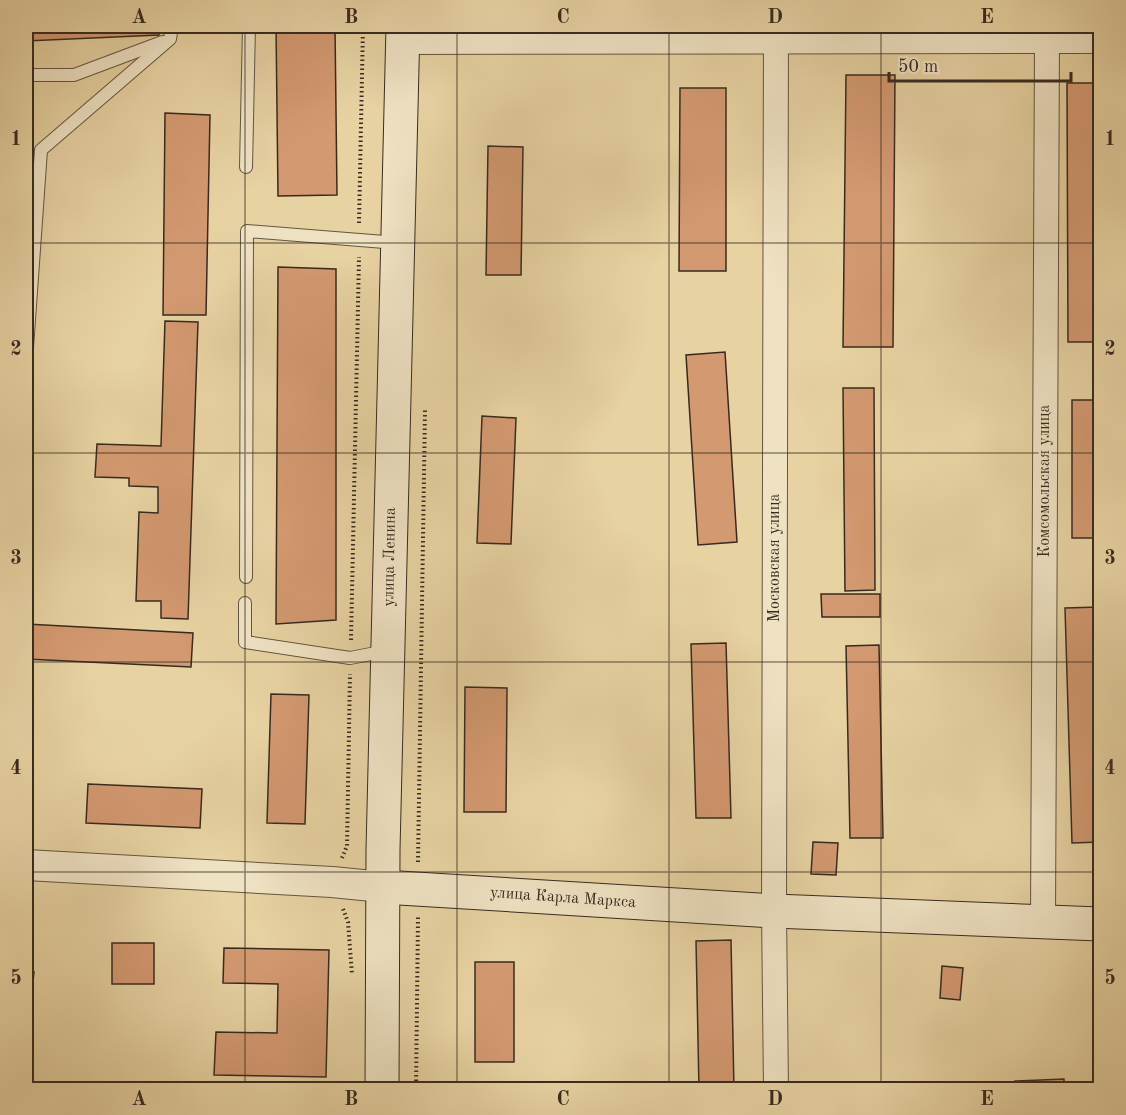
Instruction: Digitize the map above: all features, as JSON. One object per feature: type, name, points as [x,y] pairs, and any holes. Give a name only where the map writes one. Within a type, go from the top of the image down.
[{"type":"main road","name":"улица Ленина","points":[[382,1089],[387,651],[403,34]]},
{"type":"main road","name":"улица Карла Маркса","points":[[383,887],[774,911],[1101,924]]},
{"type":"street","points":[[403,34],[776,33],[1101,41]]},
{"type":"street","name":"Московская улица","points":[[776,33],[774,911],[776,1089]]},
{"type":"street","name":"Комсомольская улица","points":[[1043,921],[1047,41]]},
{"type":"street","name":"улица Карла Маркса","points":[[26,865],[332,882],[383,887]]},
{"type":"lane","points":[[26,362],[40,150],[170,39],[172,26]]},
{"type":"lane","points":[[246,167],[249,26]]},
{"type":"lane","points":[[26,75],[74,75],[170,39]]},
{"type":"lane","points":[[246,577],[247,231],[398,243]]},
{"type":"lane","points":[[245,603],[245,642],[350,658],[387,651]]},
{"type":"path","points":[[352,978],[348,922],[332,882],[347,846],[363,26]]},
{"type":"path","points":[[416,1089],[425,401]]},
{"type":"building","points":[[26,26],[159,26],[159,35],[26,41]]},
{"type":"building","points":[[276,26],[335,26],[337,195],[278,196]]},
{"type":"building","points":[[846,75],[895,75],[893,347],[843,347]]},
{"type":"building","points":[[1067,83],[1100,83],[1100,342],[1068,342]]},
{"type":"building","points":[[680,88],[726,88],[726,271],[679,271]]},
{"type":"building","points":[[165,113],[210,115],[206,315],[163,315]]},
{"type":"building","points":[[488,146],[523,147],[521,275],[486,275]]},
{"type":"building","points":[[278,267],[336,269],[336,620],[276,624]]},
{"type":"building","points":[[165,321],[198,322],[188,619],[161,618],[161,601],[136,601],[139,512],[158,513],[158,487],[129,486],[129,478],[95,477],[97,444],[161,446]]},
{"type":"building","points":[[725,352],[737,542],[698,545],[686,355]]},
{"type":"building","points":[[843,388],[874,388],[875,590],[845,591]]},
{"type":"building","points":[[1072,400],[1100,400],[1100,538],[1072,538]]},
{"type":"building","points":[[482,416],[516,418],[511,544],[477,543]]},
{"type":"building","points":[[821,594],[880,594],[880,617],[822,617]]},
{"type":"building","points":[[1100,607],[1100,842],[1072,843],[1065,608]]},
{"type":"building","points":[[26,624],[193,633],[191,667],[26,659]]},
{"type":"building","points":[[726,643],[731,818],[696,818],[691,644]]},
{"type":"building","points":[[879,645],[883,838],[850,838],[846,646]]},
{"type":"building","points":[[465,687],[507,688],[506,812],[464,812]]},
{"type":"building","points":[[271,694],[309,695],[305,824],[267,823]]},
{"type":"building","points":[[88,784],[202,789],[200,828],[86,823]]},
{"type":"building","points":[[813,842],[838,843],[836,875],[811,874]]},
{"type":"building","points":[[731,940],[734,1090],[699,1090],[696,941]]},
{"type":"building","points":[[112,943],[154,943],[154,984],[112,984]]},
{"type":"building","points":[[224,948],[329,950],[326,1077],[214,1075],[216,1032],[277,1033],[278,984],[223,983]]},
{"type":"building","points":[[475,962],[514,962],[514,1062],[475,1062]]},
{"type":"building","points":[[942,966],[963,968],[960,1000],[940,998]]},
{"type":"building","points":[[26,971],[34,972],[30,1010],[26,1009]]},
{"type":"building","points":[[1064,1079],[1064,1090],[1016,1090],[1015,1081]]}]
